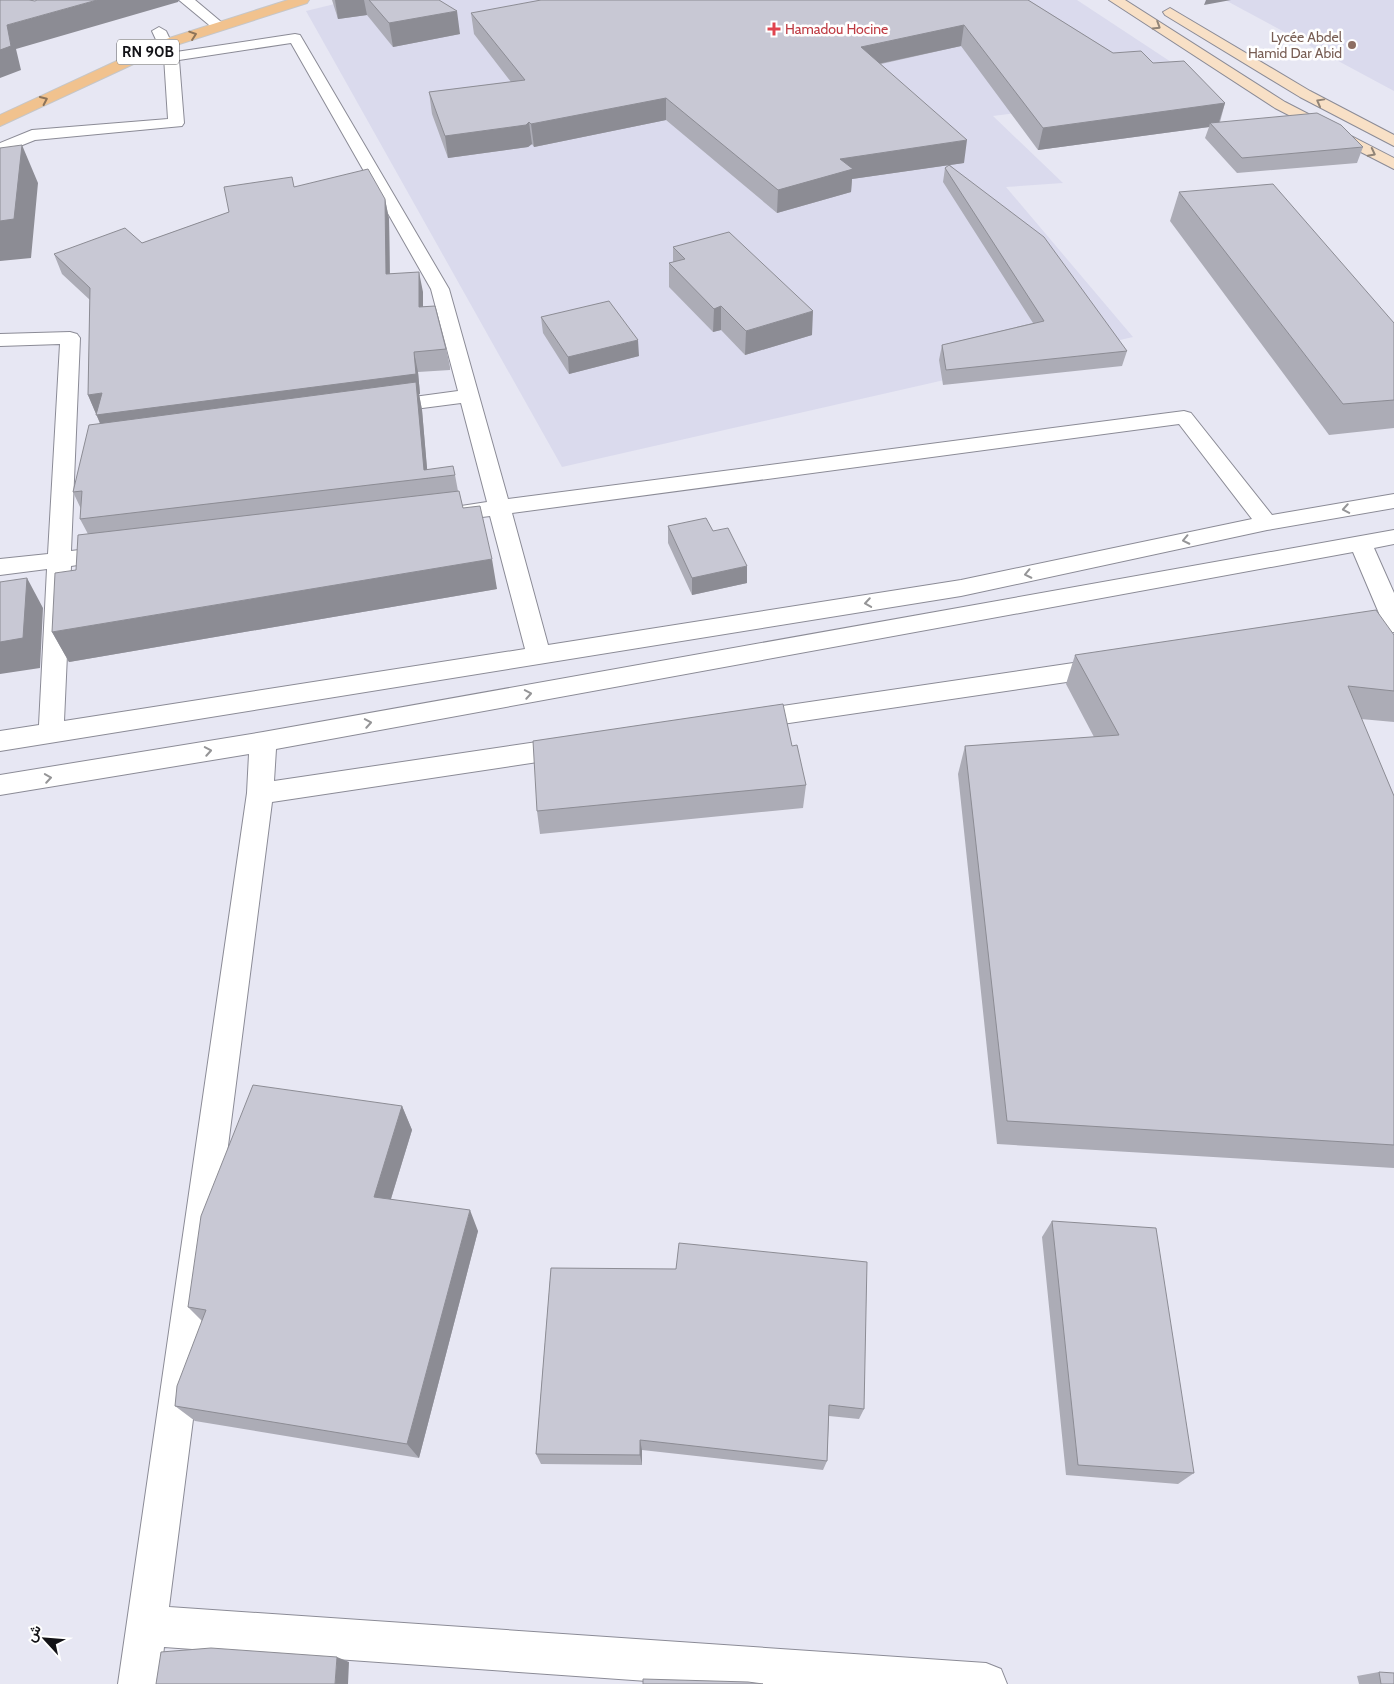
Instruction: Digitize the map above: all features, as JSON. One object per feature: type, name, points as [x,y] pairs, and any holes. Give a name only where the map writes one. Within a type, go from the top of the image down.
[{"type":"main road","name":"RN 90B","points":[[160,42],[182,23],[261,0]]},
{"type":"main road","name":"RN 90B","points":[[0,121],[160,42],[302,0]]},
{"type":"main road","points":[[1116,0],[1280,105],[1394,164]]},
{"type":"main road","points":[[1158,5],[1305,94],[1394,141]]},
{"type":"street","points":[[186,0],[218,26]]},
{"type":"street","points":[[0,149],[32,135],[176,123],[160,42],[295,38],[440,288],[539,655]]},
{"type":"street","points":[[0,340],[70,338],[74,447],[59,560],[51,733]]},
{"type":"street","points":[[360,410],[469,396]]},
{"type":"street","points":[[421,518],[1184,417],[1266,523]]},
{"type":"street","points":[[0,741],[961,588],[1266,523],[1394,501]]},
{"type":"street","points":[[0,785],[263,742],[1394,537]]},
{"type":"street","points":[[1325,635],[1394,623],[1361,544]]},
{"type":"street","points":[[0,567],[137,551]]},
{"type":"street","points":[[724,724],[1138,662]]},
{"type":"street","points":[[139,1684],[260,793],[263,742]]},
{"type":"street","points":[[260,793],[595,743]]},
{"type":"street","points":[[147,1626],[986,1684]]},
{"type":"shaded area","points":[[351,0],[1077,0],[1209,87],[993,116],[1063,183],[1006,187],[1133,337],[562,467],[306,11]]},
{"type":"shaded area","name":"Lycée Abdel Hamid Dar Abid","points":[[1225,0],[1394,0],[1394,91]]},
{"type":"building","points":[[0,0],[97,0],[7,25],[11,46],[0,50]]},
{"type":"building","points":[[369,0],[439,0],[457,11],[389,23]]},
{"type":"building","points":[[541,0],[1028,0],[1113,53],[1141,51],[1153,63],[1184,61],[1225,103],[1043,128],[964,25],[861,47],[967,140],[840,159],[853,169],[778,190],[666,98],[531,124],[529,122],[526,125],[445,136],[429,92],[525,80],[471,13]]},
{"type":"building","points":[[1317,113],[1341,125],[1363,147],[1242,158],[1210,123]]},
{"type":"building","points":[[22,145],[14,219],[0,221],[0,148]]},
{"type":"building","points":[[949,165],[1044,237],[1127,351],[946,370],[942,345],[1044,321],[945,168]]},
{"type":"building","points":[[368,169],[385,199],[386,274],[419,272],[419,307],[435,306],[446,349],[414,352],[416,374],[96,415],[102,393],[88,395],[90,288],[54,254],[125,228],[142,243],[229,212],[224,187],[292,177],[294,187]]},
{"type":"building","points":[[1273,184],[1394,323],[1394,400],[1343,404],[1179,192]]},
{"type":"building","points":[[729,232],[813,311],[746,331],[721,306],[714,309],[669,263],[685,259],[673,247]]},
{"type":"building","points":[[609,301],[638,340],[568,357],[541,317]]},
{"type":"building","points":[[416,382],[424,470],[453,466],[455,475],[80,519],[82,491],[73,492],[89,425]]},
{"type":"building","points":[[459,491],[463,508],[480,506],[492,559],[52,632],[55,573],[76,570],[78,535]]},
{"type":"building","points":[[706,518],[713,531],[728,528],[747,566],[692,578],[668,526]]},
{"type":"building","points":[[27,578],[23,638],[0,642],[0,582]]},
{"type":"building","points":[[1376,610],[1394,635],[1394,691],[1348,686],[1394,796],[1394,1145],[1007,1121],[965,746],[1119,735],[1075,655]]},
{"type":"building","points":[[783,704],[792,746],[797,745],[806,785],[537,811],[533,741]]},
{"type":"building","points":[[253,1085],[402,1106],[374,1197],[470,1210],[407,1444],[175,1406],[177,1386],[206,1310],[188,1307],[201,1216]]},
{"type":"building","points":[[1052,1221],[1156,1228],[1194,1473],[1078,1465]]},
{"type":"building","points":[[679,1243],[867,1262],[864,1409],[829,1405],[827,1461],[640,1440],[640,1455],[536,1454],[551,1268],[676,1269]]},
{"type":"building","points":[[211,1648],[337,1657],[335,1684],[156,1684],[161,1652]]},
{"type":"building","points":[[1379,1672],[1394,1673],[1394,1684],[1381,1684]]},
{"type":"building","points":[[643,1679],[748,1682],[763,1684],[643,1684]]},
{"type":"place","name":"Hamadou Hocine","points":[[774,29]]},
{"type":"place","name":"Lycée Abdel Hamid Dar Abid","points":[[1352,45]]}]
